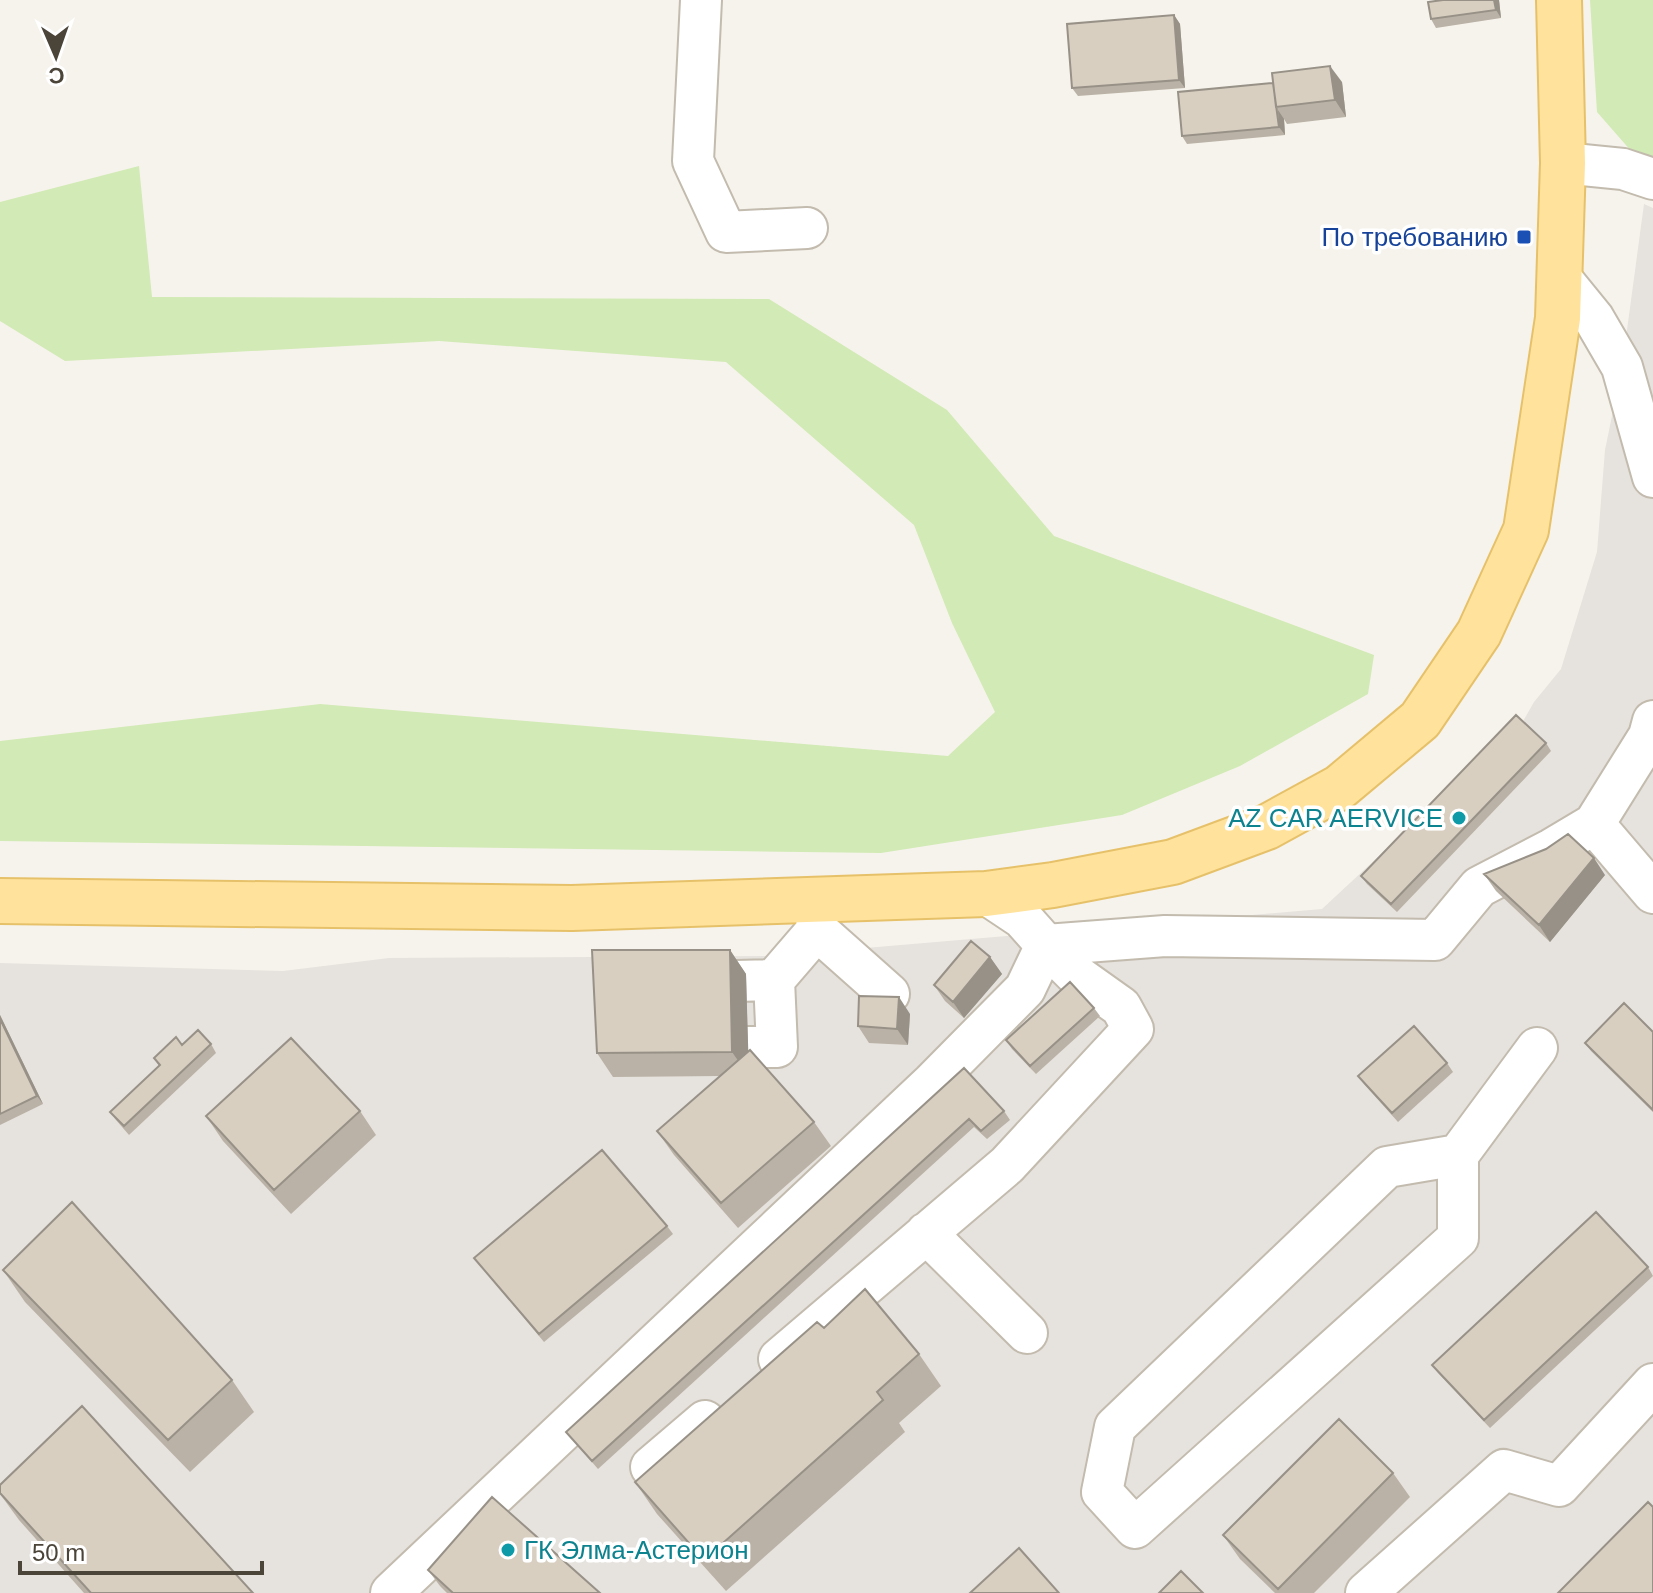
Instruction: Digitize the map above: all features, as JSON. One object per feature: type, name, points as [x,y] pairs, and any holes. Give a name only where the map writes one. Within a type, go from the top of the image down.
[{"type":"main road","points":[[0,901],[572,908],[816,915],[1053,885],[1173,862],[1267,827],[1340,787],[1420,720],[1479,633],[1526,530],[1558,318],[1563,163],[1559,0]]},
{"type":"street","points":[[701,0],[693,161],[726,232],[807,228]]},
{"type":"street","points":[[1563,163],[1623,169],[1653,179]]},
{"type":"street","points":[[1559,276],[1594,319],[1622,367],[1653,477]]},
{"type":"street","points":[[1046,945],[1165,936],[1435,940],[1479,887],[1594,824],[1649,736],[1653,721]]},
{"type":"street","points":[[1594,824],[1653,893]]},
{"type":"street","points":[[651,1467],[1007,1165],[1133,1029],[1121,1007],[1076,975],[1022,918],[986,894]]},
{"type":"street","points":[[774,980],[683,982],[686,1048],[777,1047],[774,980],[816,915],[889,994]]},
{"type":"street","points":[[391,1593],[932,1083],[1025,989],[1046,945]]},
{"type":"street","points":[[1458,1155],[1387,1167],[1115,1427],[1102,1492],[1135,1528],[1458,1238],[1458,1155],[1537,1048]]},
{"type":"street","points":[[926,1233],[1027,1333]]},
{"type":"street","points":[[1366,1593],[1504,1470],[1559,1486],[1653,1384]]},
{"type":"shaded area","points":[[1644,204],[1653,208],[1653,1593],[0,1593],[0,963],[283,971],[389,958],[772,956],[1322,909],[1522,723],[1534,702],[1561,669],[1597,552],[1605,450],[1622,367]]},
{"type":"green space","points":[[1590,0],[1653,0],[1653,162],[1632,152],[1597,112]]},
{"type":"green space","points":[[139,166],[152,297],[769,299],[947,410],[1054,536],[1374,655],[1368,694],[1240,766],[1122,815],[881,853],[0,841],[0,741],[320,704],[948,756],[995,712],[952,623],[914,525],[726,362],[439,341],[65,361],[0,321],[0,202]]},
{"type":"building","points":[[1494,0],[1496,10],[1431,19],[1428,2]]},
{"type":"building","points":[[1174,15],[1179,80],[1072,88],[1067,24]]},
{"type":"building","points":[[1330,66],[1335,100],[1276,107],[1272,73]]},
{"type":"building","points":[[1273,83],[1279,127],[1182,136],[1178,92]]},
{"type":"building","name":"AZ CAR AERVICE","points":[[1516,715],[1546,743],[1391,904],[1361,876]]},
{"type":"building","points":[[1568,834],[1594,858],[1539,925],[1484,874],[1546,849]]},
{"type":"building","points":[[971,941],[990,957],[953,1002],[934,985]]},
{"type":"building","points":[[592,950],[730,950],[732,1052],[597,1053]]},
{"type":"building","points":[[1070,982],[1094,1008],[1030,1066],[1006,1040]]},
{"type":"building","points":[[859,996],[899,997],[897,1029],[858,1026]]},
{"type":"building","points":[[1624,1003],[1653,1032],[1653,1110],[1585,1043]]},
{"type":"building","points":[[0,1019],[37,1096],[0,1114]]},
{"type":"building","points":[[1414,1026],[1447,1063],[1392,1113],[1358,1076]]},
{"type":"building","points":[[198,1030],[211,1044],[124,1126],[110,1112],[160,1065],[154,1058],[176,1037],[182,1045]]},
{"type":"building","points":[[291,1038],[360,1111],[274,1190],[206,1116]]},
{"type":"building","points":[[750,1050],[814,1122],[721,1203],[657,1131]]},
{"type":"building","points":[[964,1068],[1004,1111],[981,1131],[969,1119],[592,1461],[566,1432]]},
{"type":"building","points":[[602,1150],[667,1226],[539,1334],[474,1258]]},
{"type":"building","points":[[72,1202],[232,1380],[168,1440],[3,1270]]},
{"type":"building","points":[[1596,1212],[1648,1267],[1484,1420],[1432,1365]]},
{"type":"building","points":[[865,1289],[919,1354],[877,1392],[883,1400],[704,1560],[635,1482],[817,1322],[824,1328]]},
{"type":"building","points":[[82,1406],[253,1593],[91,1593],[0,1493],[0,1485]]},
{"type":"building","points":[[1339,1419],[1393,1473],[1278,1589],[1223,1535]]},
{"type":"building","name":"ГК Элма-Астерион","points":[[492,1497],[600,1593],[453,1593],[428,1570]]},
{"type":"building","points":[[1648,1502],[1653,1507],[1653,1593],[1558,1593]]},
{"type":"building","points":[[1019,1548],[1059,1593],[970,1593]]},
{"type":"building","points":[[1181,1571],[1203,1593],[1159,1593]]},
{"type":"place","name":"По требованию","points":[[1524,237]]},
{"type":"place","name":"AZ CAR AERVICE","points":[[1459,818]]},
{"type":"place","name":"ГК Элма-Астерион","points":[[508,1550]]}]
